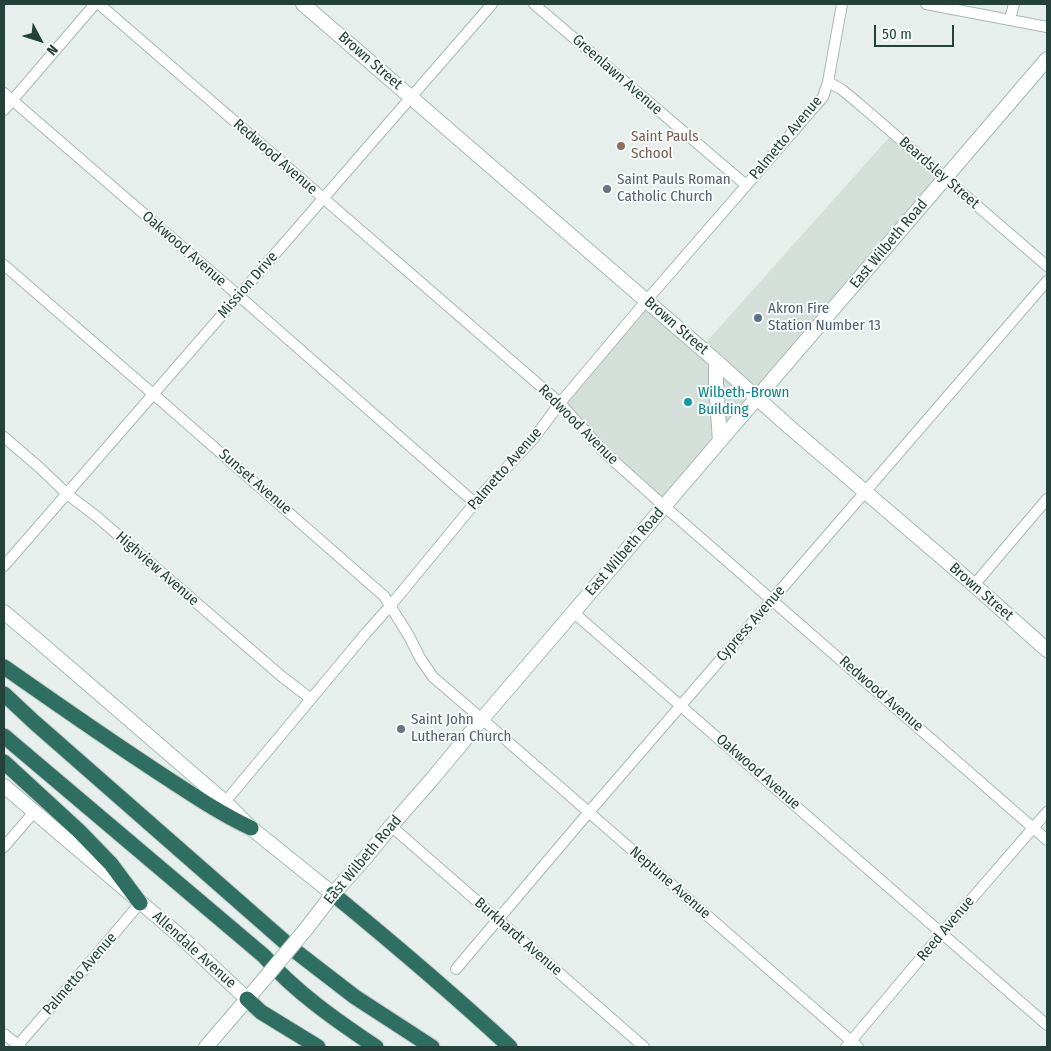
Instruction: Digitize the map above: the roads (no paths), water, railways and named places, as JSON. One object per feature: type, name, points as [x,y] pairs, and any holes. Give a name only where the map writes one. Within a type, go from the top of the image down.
[{"type":"highway","points":[[4,667],[102,736],[206,804],[229,818],[251,828]]},
{"type":"highway","points":[[4,694],[288,944],[355,998],[432,1047]]},
{"type":"highway","points":[[4,736],[264,956],[277,972],[336,1020],[376,1047]]},
{"type":"highway","points":[[4,762],[79,831],[110,864],[140,903]]},
{"type":"highway","points":[[333,894],[398,947],[510,1047]]},
{"type":"highway","points":[[247,998],[261,1012],[318,1047]]},
{"type":"main road","name":"Brown Street","points":[[303,4],[1047,650]]},
{"type":"main road","name":"East Wilbeth Road","points":[[211,1046],[247,998],[482,718],[1047,59]]},
{"type":"main road","points":[[716,362],[720,441]]},
{"type":"main road","points":[[4,612],[225,802],[251,828],[333,894]]},
{"type":"main road","name":"Allendale Avenue","points":[[4,786],[178,935],[247,998]]},
{"type":"street","points":[[4,110],[97,4]]},
{"type":"street","name":"Redwood Avenue","points":[[97,4],[560,403],[605,453],[664,506],[1047,840]]},
{"type":"street","name":"Mission Drive","points":[[4,566],[492,4]]},
{"type":"street","name":"Greenlawn Avenue","points":[[534,4],[746,185]]},
{"type":"street","name":"Palmetto Avenue","points":[[225,802],[475,504],[534,438],[560,403],[646,301],[822,97],[828,82],[842,4]]},
{"type":"street","points":[[926,4],[1047,27]]},
{"type":"street","points":[[1010,19],[1014,4]]},
{"type":"street","name":"Beardsley Street","points":[[828,82],[841,89],[858,103],[1047,266]]},
{"type":"street","name":"Oakwood Avenue","points":[[4,93],[239,296],[475,504]]},
{"type":"street","name":"Sunset Avenue","points":[[4,265],[364,577],[391,605],[420,658],[433,677],[482,718]]},
{"type":"street","name":"Cypress Avenue","points":[[456,969],[1047,281]]},
{"type":"street","name":"Highview Avenue","points":[[4,437],[67,494],[96,516],[280,675],[311,699]]},
{"type":"street","points":[[974,585],[1047,499]]},
{"type":"street","name":"Oakwood Avenue","points":[[573,612],[1047,1025]]},
{"type":"street","name":"Neptune Avenue","points":[[482,718],[823,1015],[852,1045]]},
{"type":"street","points":[[4,847],[34,812]]},
{"type":"street","name":"Reed Avenue","points":[[852,1045],[942,933],[1047,812]]},
{"type":"street","name":"Burkhardt Avenue","points":[[391,826],[644,1047]]},
{"type":"street","name":"Palmetto Avenue","points":[[19,1046],[140,903]]},
{"type":"street","points":[[4,1034],[19,1046]]},
{"type":"place","name":"Saint Pauls School","points":[[621,146]]},
{"type":"place","name":"Saint Pauls Roman Catholic Church","points":[[607,189]]},
{"type":"place","name":"Akron Fire Station Number 13","points":[[758,318]]},
{"type":"place","name":"Wilbeth-Brown Building","points":[[688,402]]},
{"type":"place","name":"Saint John Lutheran Church","points":[[401,729]]}]
